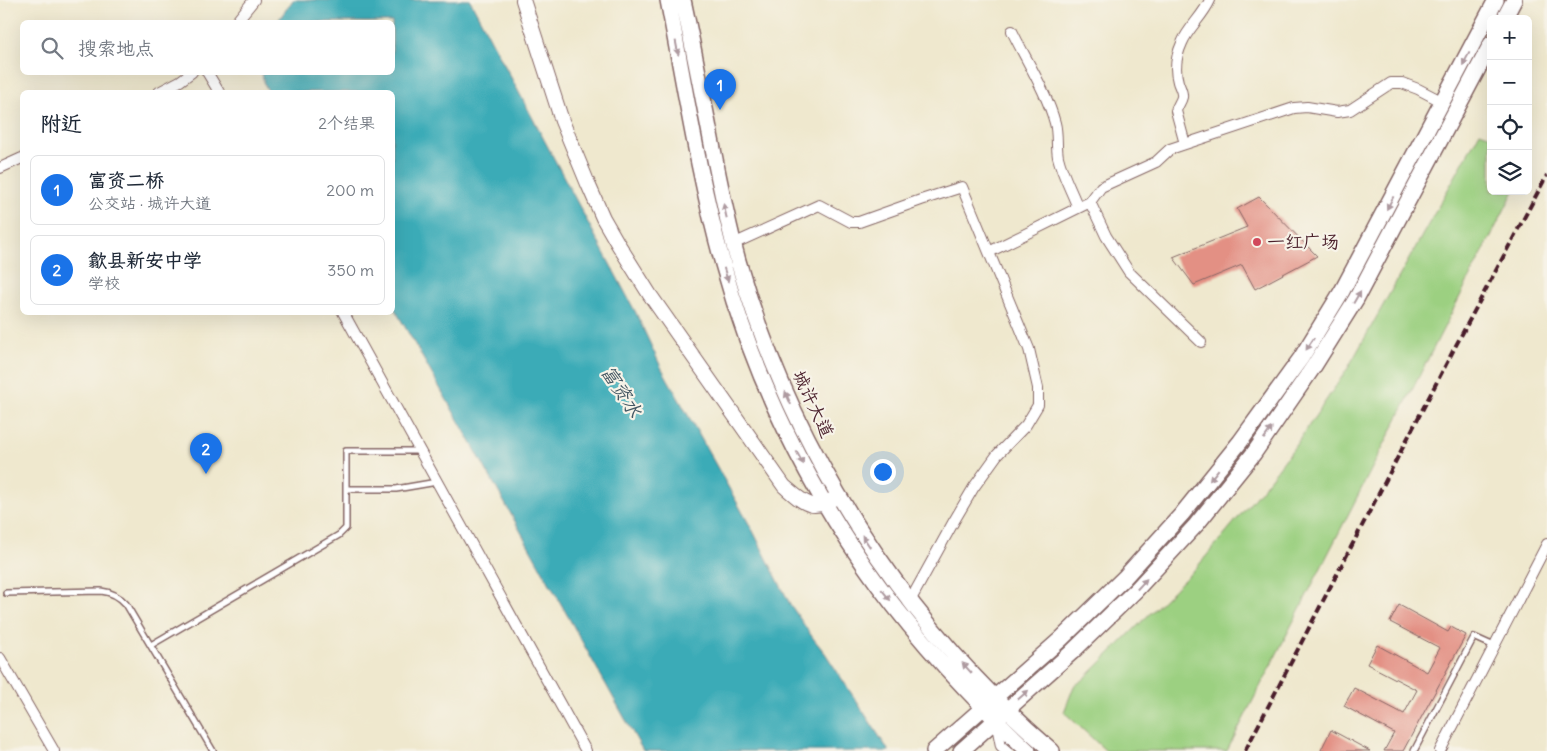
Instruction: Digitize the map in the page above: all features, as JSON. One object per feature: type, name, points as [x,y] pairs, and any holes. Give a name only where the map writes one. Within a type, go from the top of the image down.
[{"type":"main road","name":"城许大道","points":[[668,0],[708,205],[732,296],[752,352],[794,446],[832,500],[870,546],[892,578],[949,648],[989,702],[996,720],[1028,751]]},
{"type":"main road","name":"城许大道","points":[[684,0],[723,202],[750,301],[774,365],[857,555],[880,588],[937,658],[989,702],[1007,710],[1052,751]]},
{"type":"main road","points":[[934,751],[1067,633],[1124,578],[1182,514],[1240,442],[1301,358],[1326,319],[1362,255],[1496,0]]},
{"type":"main road","points":[[1506,15],[1514,0]]},
{"type":"main road","points":[[961,751],[1072,652],[1136,590],[1196,525],[1254,453],[1314,366],[1356,299],[1487,52]]},
{"type":"street","points":[[238,20],[254,0]]},
{"type":"street","points":[[523,0],[573,150],[600,210],[618,244],[650,295],[784,486],[806,504],[832,500]]},
{"type":"street","points":[[1185,144],[1176,112],[1182,94],[1175,65],[1182,41],[1210,0]]},
{"type":"street","points":[[1012,32],[1046,99],[1055,122],[1058,158],[1078,208]]},
{"type":"street","points":[[163,90],[188,75]]},
{"type":"street","points":[[209,75],[218,90]]},
{"type":"street","points":[[989,252],[1090,202],[1101,187],[1156,162],[1170,149],[1185,144],[1294,108],[1307,106],[1337,112],[1350,110],[1391,83],[1402,83],[1442,102]]},
{"type":"street","points":[[0,168],[20,159]]},
{"type":"street","points":[[733,244],[819,205],[851,222],[860,222],[962,187],[1030,349],[1038,388],[1038,405],[1026,425],[997,454],[974,487],[910,600]]},
{"type":"street","points":[[1090,202],[1106,236],[1129,272],[1201,342]]},
{"type":"street","points":[[345,315],[586,751]]},
{"type":"street","points":[[1440,751],[1547,544]]},
{"type":"street","points":[[0,658],[54,751]]},
{"type":"street","points":[[996,720],[1001,746],[1007,751]]},
{"type":"lane","points":[[151,645],[339,535],[346,528],[346,451],[420,451]]},
{"type":"lane","points":[[346,489],[396,489],[437,482]]},
{"type":"lane","points":[[6,594],[101,591],[117,596],[126,604],[213,751]]},
{"type":"lane","points":[[1414,751],[1474,637],[1494,646]]},
{"type":"green space","points":[[1480,132],[1487,135],[1487,195],[1512,195],[1227,751],[1106,751],[1064,712],[1074,686],[1083,680],[1197,567],[1293,449],[1348,368]]},
{"type":"water","name":"富资水","points":[[293,0],[470,0],[636,313],[661,367],[753,531],[790,604],[825,653],[889,751],[643,751],[395,310],[395,90],[268,90],[264,84],[262,75],[395,75],[395,20],[278,20]]},
{"type":"building","name":"一红广场","points":[[1259,197],[1317,256],[1255,289],[1242,265],[1194,285],[1173,257],[1247,227],[1237,209]]},
{"type":"building","points":[[1399,605],[1448,632],[1451,627],[1466,635],[1403,751],[1384,751],[1394,733],[1344,706],[1354,688],[1404,714],[1417,690],[1367,664],[1377,645],[1427,672],[1440,648],[1390,622]]},
{"type":"building","points":[[1331,730],[1370,751],[1321,750]]},
{"type":"railway","points":[[1245,751],[1454,349],[1547,175]]},
{"type":"place","name":"富资二桥","points":[[720,110]]},
{"type":"place","name":"一红广场","points":[[1257,242]]},
{"type":"place","name":"歙县新安中学","points":[[206,474]]}]
